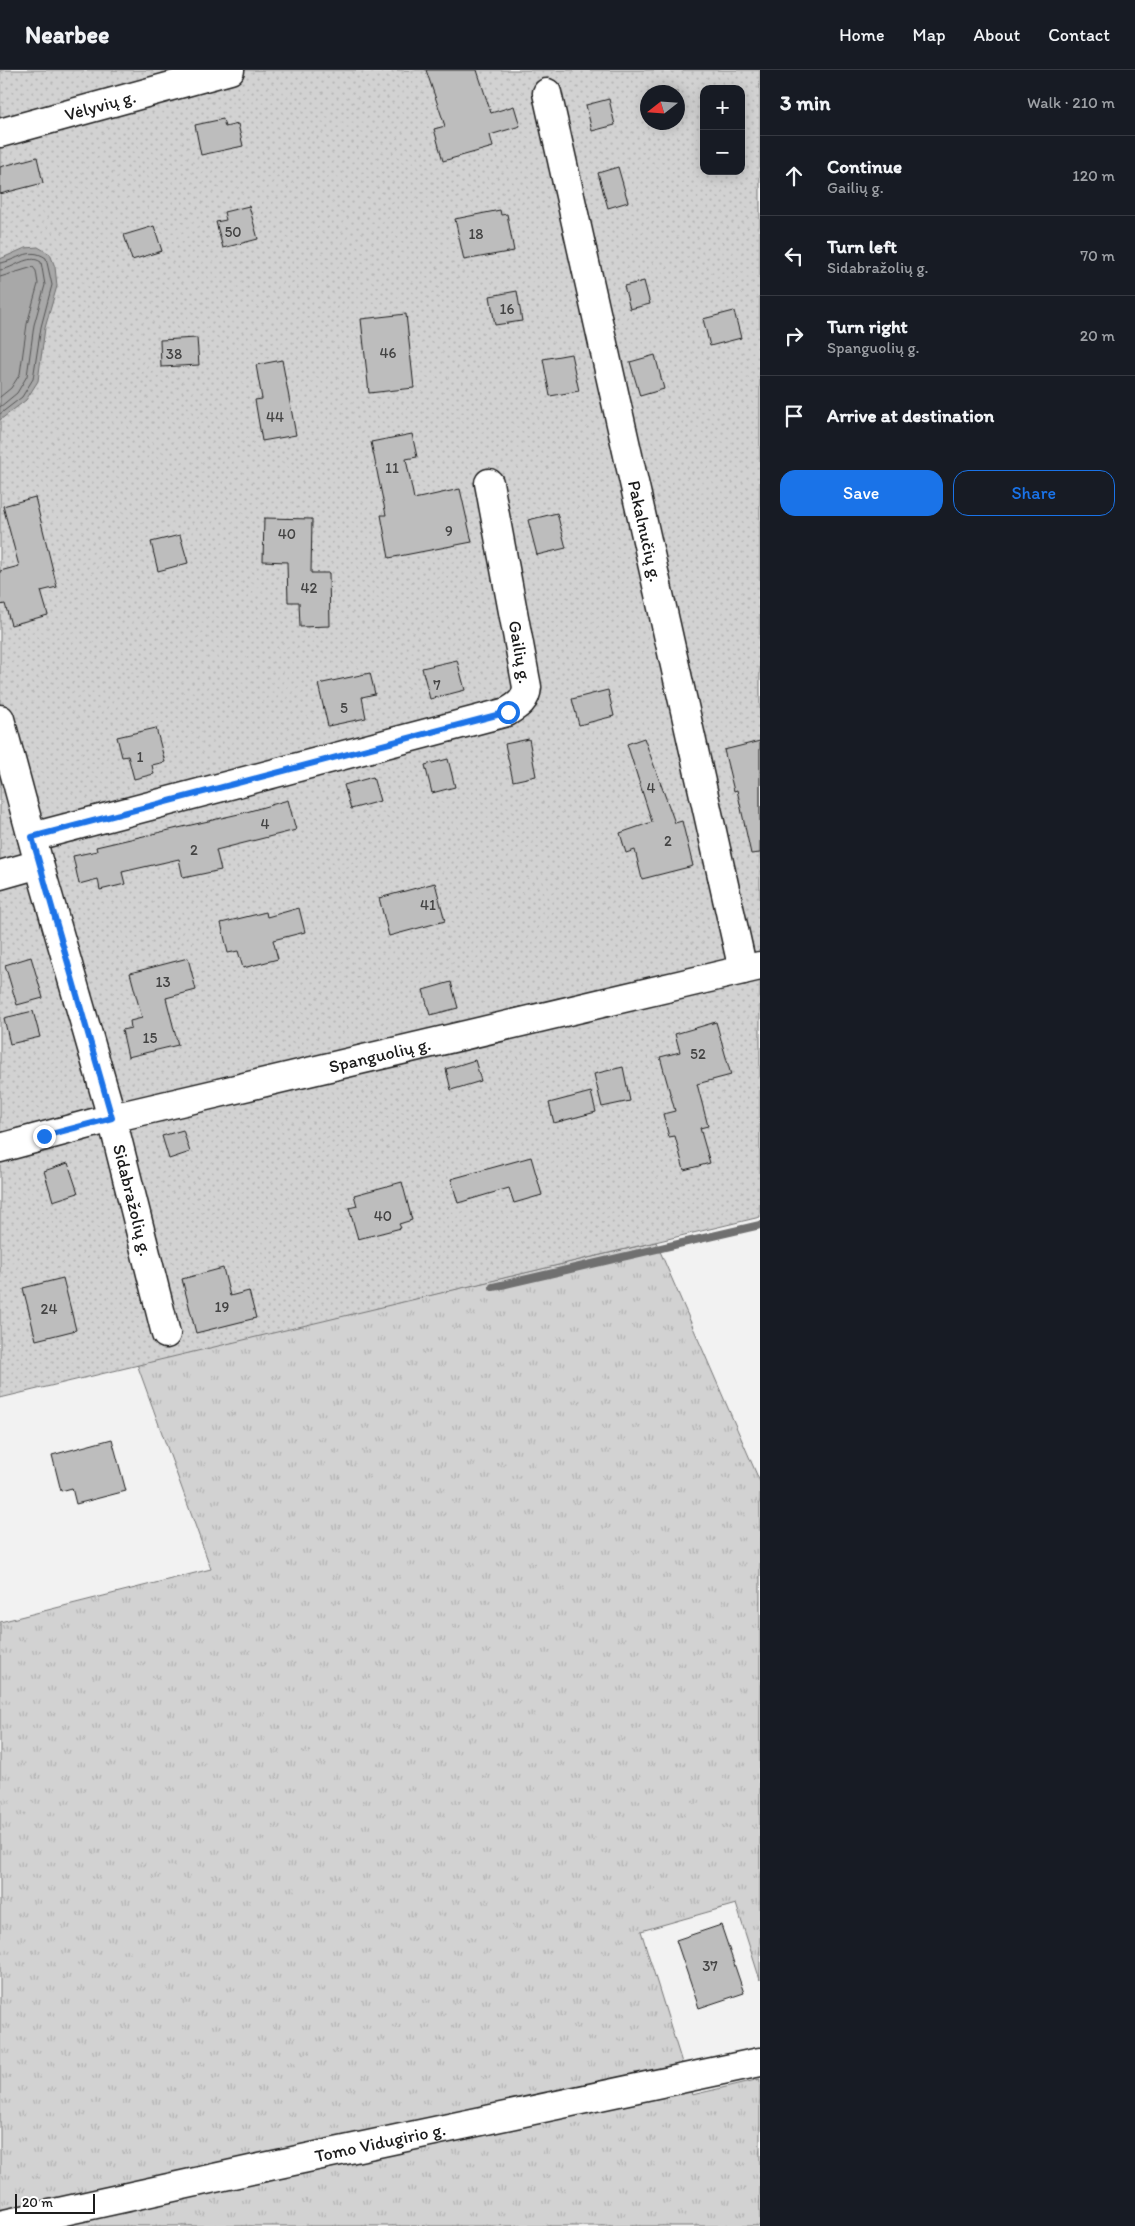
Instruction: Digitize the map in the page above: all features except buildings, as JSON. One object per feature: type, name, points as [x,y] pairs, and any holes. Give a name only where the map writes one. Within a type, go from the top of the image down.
[{"type":"street","name":"Vėlyvių g.","points":[[0,133],[230,70]]},
{"type":"street","name":"Pakalnučių g.","points":[[547,92],[751,968]]},
{"type":"street","name":"Gailių g.","points":[[32,837],[508,712],[517,706],[526,697],[527,687],[489,484]]},
{"type":"street","name":"Sidabražolių g.","points":[[0,719],[39,864],[112,1118],[166,1334]]},
{"type":"street","points":[[0,875],[39,864]]},
{"type":"street","name":"Spanguolių g.","points":[[0,1148],[112,1118],[751,968]]},
{"type":"street","name":"Tomo Vidugirio g.","points":[[0,2225],[760,2062]]},
{"type":"green space","points":[[0,70],[760,70],[760,1217],[0,1398]]},
{"type":"green space","points":[[656,1242],[760,1482],[760,1980],[736,1904],[641,1931],[692,2095],[760,2079],[760,2226],[0,2226],[0,1622],[211,1569],[137,1364]]},
{"type":"water","points":[[38,247],[50,254],[55,267],[57,286],[45,328],[38,381],[26,400],[0,420],[0,259],[25,248]]},
{"type":"waterway","points":[[493,1287],[760,1225]]},
{"type":"route","points":[[44,1136],[112,1118],[32,837],[508,712]]}]
